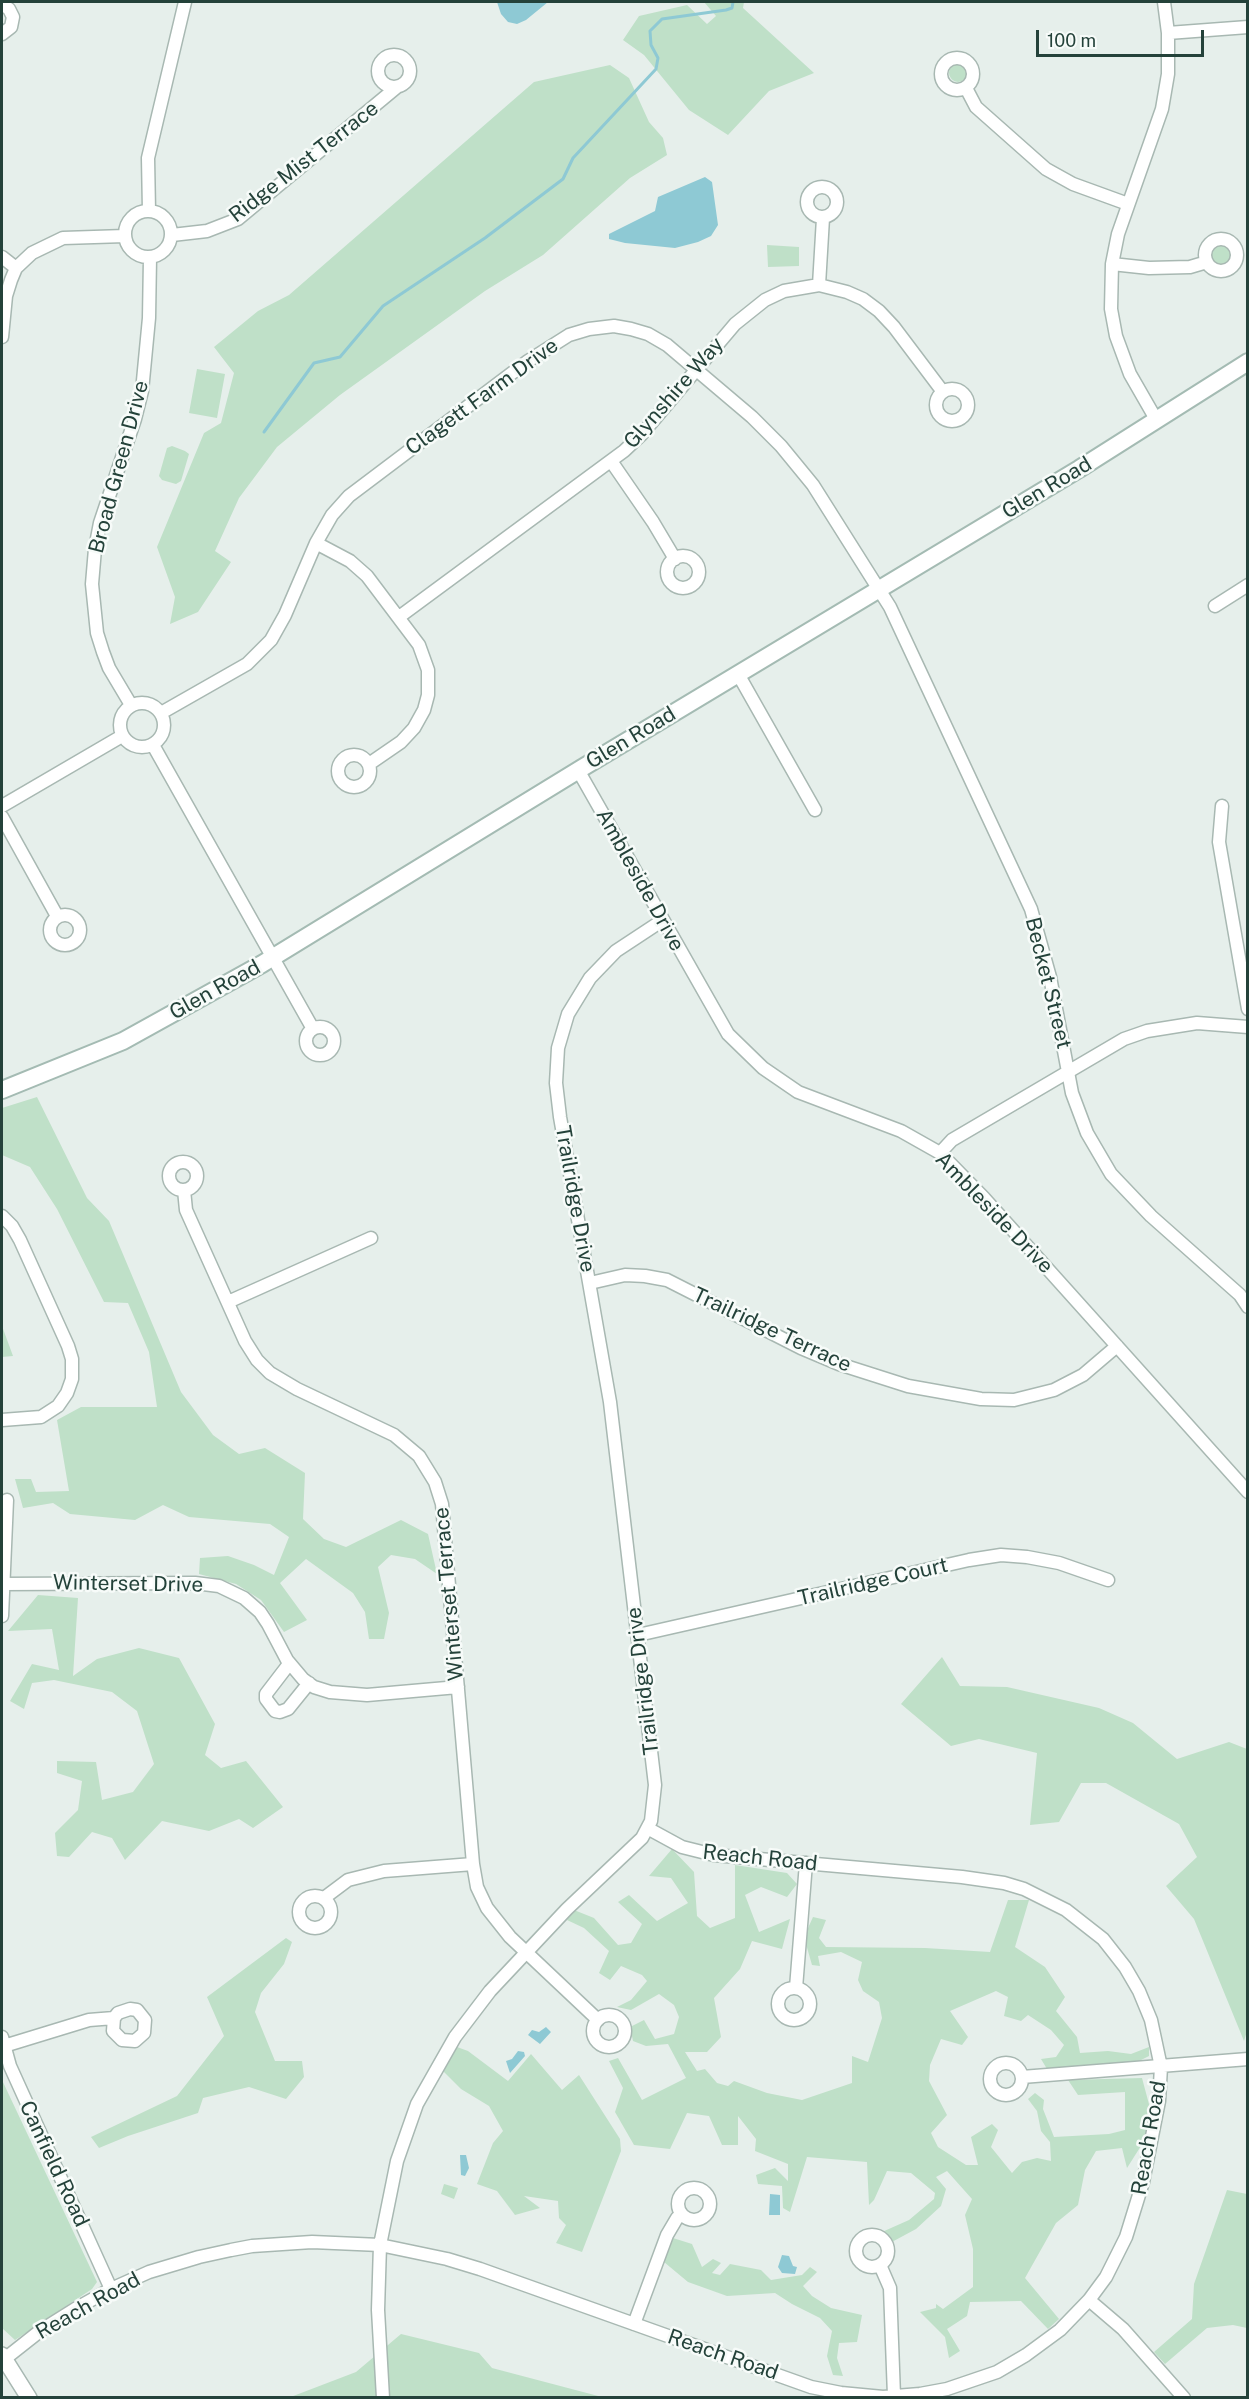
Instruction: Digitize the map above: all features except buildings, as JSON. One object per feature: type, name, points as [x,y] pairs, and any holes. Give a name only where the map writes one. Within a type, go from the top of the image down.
[{"type":"main road","name":"Glen Road","points":[[2,1090],[123,1041],[274,957],[578,770],[1157,421],[1248,362]]},
{"type":"street","points":[[148,211],[148,158],[185,2]]},
{"type":"street","points":[[1157,421],[1130,374],[1116,336],[1111,309],[1112,264],[1118,234],[1162,109],[1168,74],[1168,33],[1164,2]]},
{"type":"street","points":[[2,4],[9,9],[13,17],[11,27],[2,34]]},
{"type":"street","points":[[1168,33],[1248,27]]},
{"type":"street","name":"Ridge Mist Terrace","points":[[172,235],[207,231],[238,219],[397,87]]},
{"type":"street","points":[[966,88],[976,107],[1046,169],[1073,184],[1128,204]]},
{"type":"street","points":[[148,211],[163,216],[171,228],[172,235],[165,251],[150,258],[136,254],[130,249],[125,236],[129,221],[141,212],[148,211]]},
{"type":"street","points":[[819,285],[823,218]]},
{"type":"street","points":[[2,337],[6,296],[16,268],[32,253],[63,238],[125,236]]},
{"type":"street","points":[[2,257],[16,268]]},
{"type":"street","name":"Broad Green Drive","points":[[131,705],[103,652],[96,622],[92,584],[100,523],[142,392],[149,318],[150,258]]},
{"type":"street","points":[[1112,264],[1149,268],[1190,267],[1207,262]]},
{"type":"street","name":"Glynshire Way","points":[[399,617],[611,461],[642,434],[735,324],[765,300],[784,291],[819,285],[847,292],[863,299],[879,311],[894,327],[943,392]]},
{"type":"street","name":"Clagett Farm Drive","points":[[161,713],[247,664],[260,653],[271,640],[285,615],[316,543],[332,515],[349,496],[542,351],[569,335],[589,329],[606,327],[631,329],[648,334],[667,345],[752,417],[813,485],[878,591]]},
{"type":"street","points":[[611,461],[653,522],[675,559]]},
{"type":"street","points":[[316,543],[359,568],[399,617],[424,658],[428,670],[428,695],[424,710],[414,728],[401,742],[369,764]]},
{"type":"street","points":[[1215,606],[1248,585]]},
{"type":"street","name":"Becket Street","points":[[878,591],[890,608],[1031,909],[1050,977],[1072,1093],[1087,1134],[1111,1174],[1151,1216],[1240,1294],[1248,1307]]},
{"type":"street","points":[[738,674],[815,810]]},
{"type":"street","points":[[147,703],[161,713],[164,730],[160,739],[153,745],[145,748],[135,747],[122,736],[119,726],[120,718],[131,705],[147,703]]},
{"type":"street","points":[[2,806],[122,736]]},
{"type":"street","points":[[153,745],[313,1029]]},
{"type":"street","name":"Ambleside Drive","points":[[578,770],[728,1034],[763,1068],[798,1092],[901,1131],[940,1153],[984,1198],[1248,1492]]},
{"type":"street","points":[[1222,806],[1219,842],[1248,1009]]},
{"type":"street","points":[[2,817],[57,916]]},
{"type":"street","name":"Trailridge Drive","points":[[649,1829],[655,1799],[655,1785],[610,1402],[556,1083],[558,1048],[568,1014],[590,978],[616,951],[663,920]]},
{"type":"street","points":[[940,1153],[952,1140],[1124,1039],[1147,1031],[1197,1023],[1248,1027]]},
{"type":"street","name":"Winterset Terrace","points":[[184,1190],[186,1210],[245,1341],[257,1360],[270,1372],[297,1389],[394,1435],[419,1456],[435,1482],[442,1504],[473,1864],[477,1887],[487,1908],[510,1937],[598,2020]]},
{"type":"street","points":[[2,1216],[12,1226],[20,1240],[72,1359],[72,1379],[67,1393],[58,1406],[42,1417],[2,1420]]},
{"type":"street","points":[[228,1302],[371,1238]]},
{"type":"street","name":"Trailridge Terrace","points":[[590,1283],[624,1275],[667,1280],[801,1348],[839,1364],[908,1386],[981,1399],[1014,1400],[1054,1390],[1083,1375],[1117,1346]]},
{"type":"street","points":[[2,1616],[7,1500]]},
{"type":"street","name":"Trailridge Court","points":[[638,1635],[969,1560],[1001,1556],[1028,1557],[1059,1563],[1108,1580]]},
{"type":"street","name":"Winterset Drive","points":[[2,1584],[195,1583],[219,1586],[244,1598],[260,1612],[289,1664],[309,1683],[330,1692],[349,1695],[384,1694],[458,1687]]},
{"type":"street","points":[[289,1664],[266,1694],[266,1699],[275,1711],[288,1709],[309,1683]]},
{"type":"street","points":[[383,2397],[378,2310],[380,2245],[397,2161],[407,2129],[427,2085],[473,2011],[526,1952],[649,1829]]},
{"type":"street","name":"Reach Road","points":[[2,2358],[39,2331],[111,2289],[168,2265],[252,2246],[312,2242],[380,2245],[480,2269],[811,2387],[858,2396],[894,2396],[947,2389],[997,2372],[1041,2345],[1060,2330],[1089,2300],[1115,2260],[1135,2212],[1156,2125],[1161,2067],[1151,2020],[1139,1991],[1125,1967],[1103,1939],[1066,1910],[1024,1889],[987,1880],[696,1852],[649,1829]]},
{"type":"street","points":[[796,1988],[806,1863]]},
{"type":"street","points":[[324,1898],[348,1880],[384,1871],[473,1864]]},
{"type":"street","points":[[3,2041],[89,2020],[114,2018]]},
{"type":"street","name":"Canfield Road","points":[[3,2041],[15,2077],[111,2289]]},
{"type":"street","points":[[1022,2077],[1248,2059]]},
{"type":"street","points":[[634,2324],[667,2235],[677,2218],[682,2215]]},
{"type":"street","points":[[880,2265],[890,2288],[894,2396]]},
{"type":"street","points":[[1089,2300],[1123,2329],[1184,2397]]},
{"type":"street","points":[[2,2358],[29,2397]]},
{"type":"green space","points":[[704,2],[744,2],[743,8],[814,73],[769,91],[728,135],[689,110],[644,55],[623,40],[639,16],[687,5],[707,24],[716,16]]},
{"type":"green space","points":[[954,64],[962,64],[967,69],[965,80],[954,82],[949,77],[949,69]]},
{"type":"green space","points":[[610,65],[629,78],[649,122],[663,138],[667,155],[630,178],[543,255],[485,291],[340,395],[277,447],[239,498],[215,551],[231,562],[198,612],[170,624],[175,597],[157,547],[204,433],[221,423],[234,373],[214,347],[258,311],[289,295],[534,82]]},
{"type":"green space","points":[[767,245],[799,247],[799,266],[768,267]]},
{"type":"green space","points":[[1221,245],[1228,248],[1231,255],[1228,262],[1221,265],[1214,262],[1211,255],[1214,248]]},
{"type":"green space","points":[[197,369],[225,374],[217,418],[189,413]]},
{"type":"green space","points":[[172,446],[189,454],[181,481],[176,484],[162,480],[159,476],[167,448]]},
{"type":"green space","points":[[37,1097],[87,1198],[109,1221],[181,1392],[213,1435],[239,1454],[265,1448],[305,1473],[303,1519],[324,1539],[346,1547],[401,1520],[428,1534],[437,1574],[415,1559],[391,1555],[378,1567],[389,1613],[384,1639],[369,1639],[365,1612],[353,1593],[306,1559],[280,1583],[307,1620],[284,1632],[261,1600],[236,1584],[199,1574],[200,1558],[228,1556],[274,1575],[289,1537],[270,1524],[189,1517],[163,1505],[135,1520],[70,1514],[53,1503],[23,1508],[15,1479],[31,1479],[36,1492],[69,1491],[57,1420],[81,1407],[157,1407],[149,1352],[128,1303],[104,1302],[57,1209],[30,1167],[2,1155],[2,1108]]},
{"type":"green space","points":[[2,1326],[13,1356],[2,1357]]},
{"type":"green space","points":[[38,1595],[78,1598],[73,1676],[97,1659],[139,1648],[179,1658],[215,1724],[205,1755],[221,1768],[246,1761],[283,1807],[253,1828],[239,1819],[209,1831],[162,1821],[125,1860],[112,1838],[92,1832],[69,1857],[57,1856],[55,1833],[78,1810],[82,1781],[57,1773],[57,1761],[96,1762],[102,1800],[133,1792],[154,1764],[137,1711],[112,1692],[54,1680],[32,1683],[24,1709],[10,1701],[32,1664],[59,1670],[52,1629],[8,1631]]},
{"type":"green space","points":[[942,1657],[960,1686],[1007,1687],[1099,1708],[1133,1723],[1177,1759],[1229,1742],[1247,1749],[1248,2028],[1244,2041],[1194,1919],[1166,1886],[1197,1857],[1179,1824],[1106,1783],[1081,1783],[1059,1822],[1030,1825],[1037,1753],[979,1739],[951,1746],[901,1704]]},
{"type":"green space","points":[[672,1849],[694,1872],[697,1916],[710,1928],[735,1918],[735,1865],[787,1873],[797,1884],[787,1897],[761,1887],[745,1895],[759,1932],[790,1919],[782,1949],[752,1941],[740,1969],[714,1998],[721,2037],[707,2052],[685,2052],[697,2071],[705,2069],[717,2083],[728,2086],[734,2081],[767,2093],[802,2100],[852,2083],[852,2056],[868,2062],[882,2018],[879,2002],[863,1991],[858,1980],[862,1962],[841,1952],[818,1956],[820,1966],[812,1965],[804,1937],[813,1917],[826,1920],[819,1938],[826,1947],[925,1948],[990,1952],[1008,1900],[1029,1900],[1015,1947],[1045,1967],[1065,1997],[1056,2011],[1077,2037],[1080,2053],[1108,2051],[1131,2054],[1149,2047],[1149,2056],[1137,2062],[1047,2069],[1041,2059],[1056,2057],[1064,2045],[1051,2030],[1028,2015],[1021,2021],[1004,2016],[1008,1997],[996,1991],[950,2011],[968,2037],[962,2045],[941,2039],[930,2065],[929,2081],[947,2115],[931,2133],[938,2147],[966,2165],[978,2165],[971,2137],[992,2124],[998,2130],[991,2147],[1012,2173],[1022,2162],[1037,2158],[1051,2161],[1050,2142],[1041,2131],[1037,2111],[1028,2099],[1035,2093],[1044,2100],[1043,2109],[1054,2137],[1109,2134],[1125,2130],[1125,2092],[1078,2095],[1068,2080],[1142,2078],[1150,2108],[1146,2138],[1127,2168],[1122,2148],[1096,2151],[1085,2170],[1078,2205],[1056,2223],[1025,2278],[1059,2319],[1048,2329],[1021,2301],[970,2302],[967,2316],[947,2329],[960,2351],[949,2358],[945,2337],[920,2312],[936,2308],[936,2304],[943,2309],[973,2287],[973,2249],[965,2215],[972,2199],[947,2171],[936,2177],[946,2189],[941,2206],[916,2229],[890,2243],[882,2232],[909,2220],[934,2199],[935,2193],[911,2173],[887,2171],[874,2200],[869,2205],[867,2162],[807,2157],[790,2212],[783,2208],[782,2186],[758,2184],[756,2175],[775,2168],[788,2181],[788,2164],[755,2151],[756,2139],[738,2116],[738,2145],[722,2145],[709,2116],[687,2113],[670,2149],[634,2145],[615,2112],[623,2088],[609,2061],[618,2058],[642,2100],[686,2078],[668,2044],[646,2046],[633,2041],[630,2027],[644,2020],[655,2039],[674,2034],[679,2017],[674,2005],[659,1994],[631,2010],[617,2007],[631,2000],[647,1981],[642,1975],[621,1966],[610,1980],[599,1973],[609,1951],[584,1928],[567,1920],[574,1910],[594,1918],[618,1945],[631,1943],[642,1924],[618,1902],[629,1895],[657,1921],[688,1903],[671,1878],[649,1876]]},
{"type":"green space","points":[[286,1938],[292,1942],[284,1964],[261,1993],[255,2012],[275,2061],[302,2061],[304,2077],[286,2099],[249,2087],[203,2098],[198,2113],[99,2148],[91,2137],[177,2096],[224,2036],[207,1997]]},
{"type":"green space","points":[[457,2047],[468,2051],[508,2081],[531,2054],[562,2090],[579,2075],[620,2139],[621,2151],[582,2252],[556,2243],[566,2225],[559,2218],[558,2201],[524,2196],[540,2208],[515,2215],[497,2191],[477,2184],[493,2143],[503,2131],[489,2106],[461,2089],[443,2071]]},
{"type":"green space","points":[[2,2080],[97,2282],[92,2289],[15,2340],[2,2328]]},
{"type":"green space","points":[[444,2184],[458,2188],[454,2199],[441,2194]]},
{"type":"green space","points":[[1227,2190],[1247,2194],[1247,2328],[1233,2325],[1207,2328],[1165,2364],[1154,2352],[1192,2319],[1194,2284]]},
{"type":"green space","points":[[673,2238],[692,2244],[702,2267],[713,2259],[721,2263],[712,2273],[720,2275],[730,2264],[761,2270],[771,2280],[802,2275],[810,2267],[817,2272],[803,2286],[812,2296],[831,2308],[862,2315],[857,2342],[839,2343],[837,2358],[843,2376],[833,2375],[827,2356],[832,2331],[820,2318],[775,2293],[727,2296],[688,2282],[664,2262]]},
{"type":"green space","points":[[401,2334],[479,2353],[492,2368],[602,2397],[288,2398],[356,2372]]},
{"type":"water","points":[[497,2],[548,2],[526,20],[517,24],[508,22],[501,14]]},
{"type":"water","points":[[705,177],[712,182],[718,225],[711,236],[675,248],[625,243],[609,239],[609,234],[655,211],[658,197]]},
{"type":"water","points":[[546,2027],[551,2032],[540,2044],[528,2035],[532,2030],[539,2032]]},
{"type":"water","points":[[518,2051],[524,2052],[525,2056],[510,2073],[506,2061],[512,2059]]},
{"type":"water","points":[[460,2155],[466,2155],[469,2168],[465,2176],[461,2175]]},
{"type":"water","points":[[770,2194],[780,2195],[780,2215],[769,2215]]},
{"type":"water","points":[[782,2255],[789,2256],[793,2266],[797,2267],[795,2274],[782,2273],[778,2267]]},
{"type":"waterway","points":[[264,432],[314,363],[340,357],[383,306],[485,238],[563,179],[573,158],[656,69],[658,58],[651,45],[650,31],[662,19],[726,10],[732,8],[733,2]]}]
